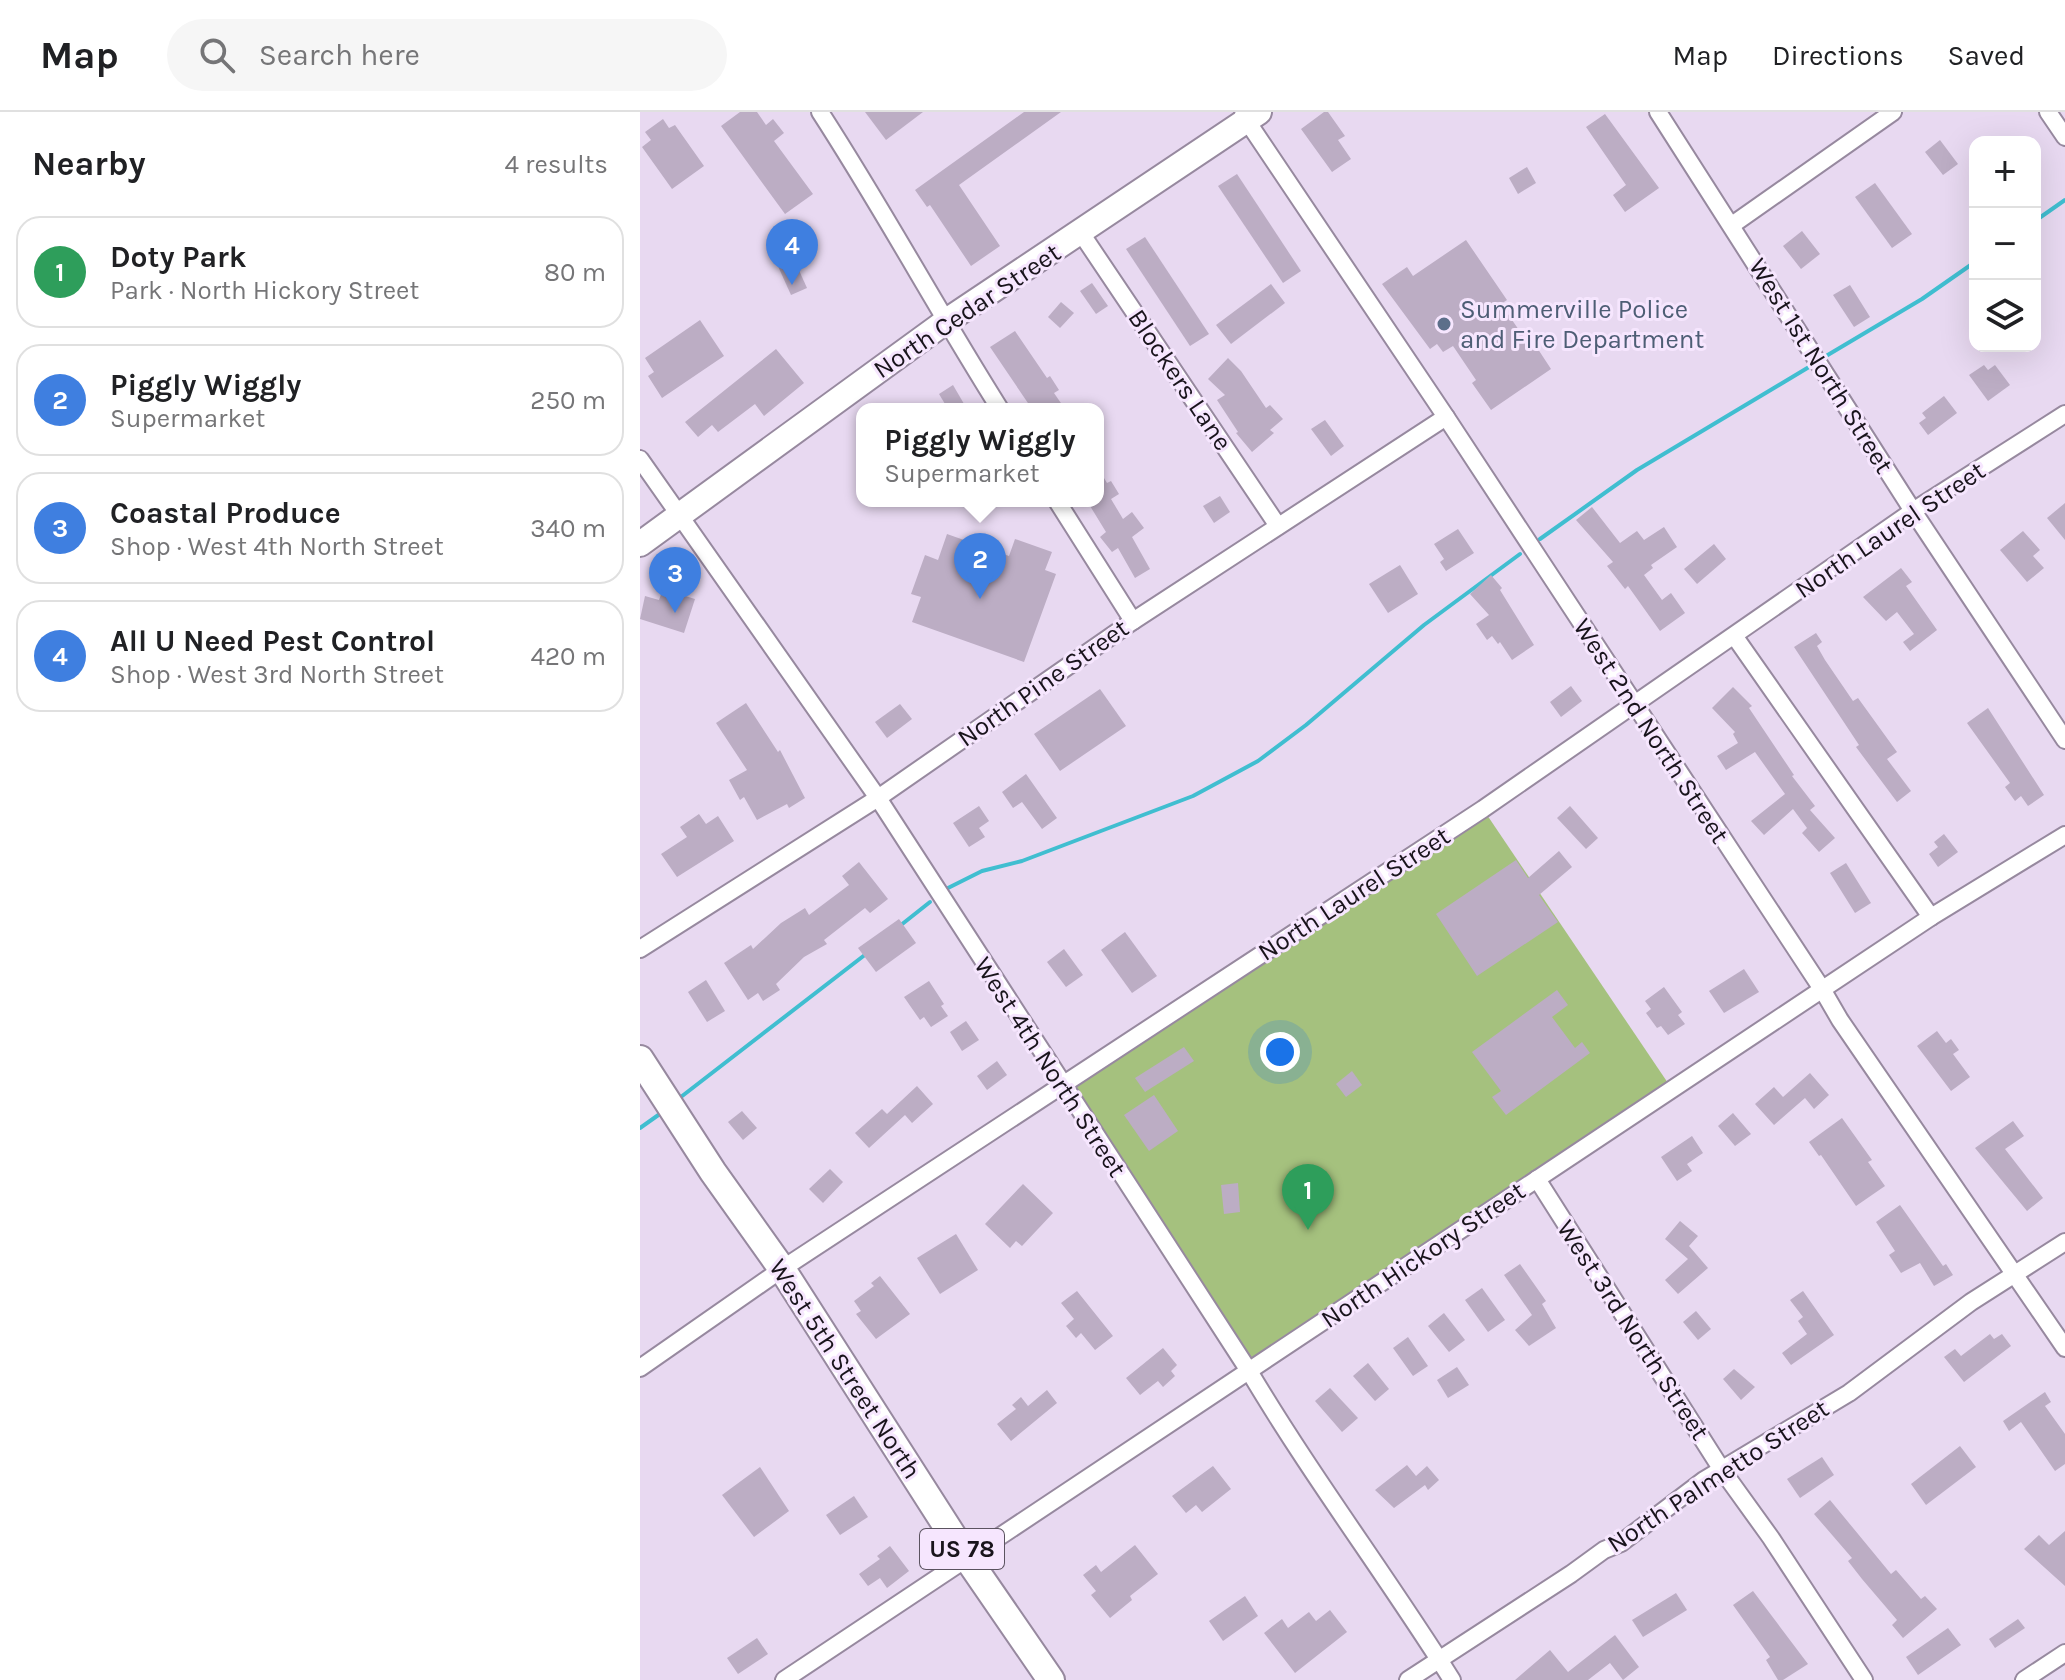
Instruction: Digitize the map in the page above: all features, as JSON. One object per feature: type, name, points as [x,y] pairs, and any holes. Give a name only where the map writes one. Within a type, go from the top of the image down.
[{"type":"main road","name":"West 5th Street North","points":[[640,1059],[713,1172],[782,1269],[967,1558],[1051,1680]]},
{"type":"street","points":[[820,112],[996,403]]},
{"type":"street","name":"West 1st North Street","points":[[1658,112],[1913,511],[2065,740]]},
{"type":"street","points":[[1732,225],[1893,112]]},
{"type":"street","points":[[2048,112],[2065,137]]},
{"type":"street","name":"North Cedar Street","points":[[640,544],[945,322],[1081,233],[1249,115]]},
{"type":"street","name":"West 2nd North Street","points":[[1249,115],[1840,1020],[2012,1275],[2065,1348]]},
{"type":"street","name":"Blockers Lane","points":[[1081,233],[1278,526]]},
{"type":"street","name":"North Laurel Street","points":[[640,1368],[782,1269],[1483,809],[1913,511],[2065,414]]},
{"type":"street","name":"North Pine Street","points":[[640,949],[878,798],[1133,621],[1446,417]]},
{"type":"street","name":"West 4th North Street","points":[[640,459],[878,798],[1288,1436],[1355,1531],[1452,1680]]},
{"type":"street","points":[[1061,507],[1133,621]]},
{"type":"street","points":[[1735,637],[1931,917]]},
{"type":"street","name":"North Hickory Street","points":[[784,1680],[1931,917],[2065,835]]},
{"type":"street","name":"West 3rd North Street","points":[[1537,1179],[1722,1470],[1771,1538],[1864,1680]]},
{"type":"street","name":"North Palmetto Street","points":[[1408,1680],[1587,1561],[1621,1543],[1704,1480],[1849,1393],[1971,1302],[2065,1242]]},
{"type":"street","points":[[2024,1680],[2065,1653]]},
{"type":"green space","points":[[1483,809],[1672,1089],[1249,1371],[1062,1086]]},
{"type":"building","points":[[740,112],[757,112],[766,125],[773,119],[784,133],[774,141],[813,194],[785,214],[721,126]]},
{"type":"building","points":[[865,112],[923,112],[886,140]]},
{"type":"building","points":[[1024,112],[1061,112],[959,185],[1000,246],[971,266],[930,205],[927,207],[915,190]]},
{"type":"building","points":[[1328,112],[1345,136],[1338,140],[1351,159],[1332,172],[1301,129]]},
{"type":"building","points":[[1605,114],[1659,188],[1625,212],[1613,195],[1626,185],[1586,127]]},
{"type":"building","points":[[663,119],[669,128],[675,125],[704,166],[672,189],[642,147],[651,140],[645,132]]},
{"type":"building","points":[[1940,140],[1958,164],[1943,175],[1925,152]]},
{"type":"building","points":[[1527,167],[1536,183],[1518,194],[1509,178]]},
{"type":"building","points":[[1237,174],[1301,271],[1283,283],[1218,186]]},
{"type":"building","points":[[1875,183],[1912,234],[1892,248],[1855,197]]},
{"type":"building","points":[[1802,231],[1820,254],[1801,269],[1783,246]]},
{"type":"building","points":[[1145,237],[1209,334],[1190,346],[1126,249]]},
{"type":"building","name":"Summerville Police and Fire Department","points":[[1466,240],[1507,300],[1501,304],[1530,346],[1534,343],[1551,369],[1491,410],[1472,383],[1476,380],[1453,346],[1443,352],[1437,344],[1430,349],[1382,284],[1407,267],[1413,276]]},
{"type":"building","points":[[793,257],[807,288],[791,295],[777,264]]},
{"type":"building","points":[[1092,283],[1108,306],[1096,314],[1080,291]]},
{"type":"building","points":[[1271,284],[1285,303],[1231,344],[1216,325]]},
{"type":"building","points":[[1850,285],[1870,317],[1854,327],[1833,295]]},
{"type":"building","points":[[1061,302],[1074,313],[1060,328],[1048,317]]},
{"type":"building","points":[[700,320],[724,356],[662,398],[648,376],[654,372],[645,358]]},
{"type":"building","points":[[1015,331],[1047,378],[1050,376],[1059,390],[1054,393],[1061,403],[1028,403],[990,347]]},
{"type":"building","points":[[776,349],[804,383],[764,416],[755,404],[718,432],[712,425],[698,437],[685,422]]},
{"type":"building","points":[[1228,358],[1241,371],[1266,408],[1270,405],[1283,419],[1270,430],[1274,433],[1252,452],[1236,433],[1217,400],[1225,395],[1208,379]]},
{"type":"building","points":[[1984,365],[1988,370],[1995,365],[2010,385],[1988,401],[1969,375]]},
{"type":"building","points":[[953,385],[964,403],[944,403],[939,394]]},
{"type":"building","points":[[1944,396],[1957,413],[1928,435],[1919,423],[1926,418],[1922,413]]},
{"type":"building","points":[[1325,420],[1344,446],[1331,456],[1311,429]]},
{"type":"building","points":[[1104,478],[1107,483],[1111,481],[1119,494],[1111,499],[1123,519],[1132,512],[1144,528],[1132,537],[1150,569],[1135,578],[1118,548],[1112,552],[1100,537],[1106,532],[1091,507],[1104,507]]},
{"type":"building","points":[[1220,496],[1230,512],[1214,523],[1203,506]]},
{"type":"building","points":[[2065,503],[2065,540],[2047,518]]},
{"type":"building","points":[[1592,507],[1620,543],[1637,531],[1644,540],[1664,527],[1677,547],[1651,565],[1653,568],[1644,575],[1662,600],[1671,593],[1685,613],[1660,631],[1628,586],[1625,589],[1607,566],[1613,562],[1576,520]]},
{"type":"building","points":[[1458,529],[1474,553],[1446,571],[1440,562],[1444,559],[1434,544]]},
{"type":"building","points":[[2023,531],[2040,550],[2033,556],[2044,568],[2027,582],[2000,550]]},
{"type":"building","points":[[947,534],[1009,556],[1015,539],[1052,552],[1045,570],[1056,574],[1024,662],[912,622],[921,597],[911,594],[925,555],[938,560]]},
{"type":"building","points":[[1714,544],[1726,559],[1697,584],[1684,569]]},
{"type":"building","points":[[1400,565],[1418,594],[1388,613],[1369,584]]},
{"type":"building","points":[[1901,568],[1912,582],[1906,586],[1937,630],[1910,651],[1903,642],[1914,634],[1897,612],[1886,621],[1863,597]]},
{"type":"building","points":[[1491,575],[1502,588],[1500,590],[1534,645],[1512,660],[1500,642],[1498,644],[1492,636],[1487,640],[1476,624],[1489,615],[1470,594]]},
{"type":"building","points":[[663,589],[695,599],[684,633],[640,619],[645,596],[659,600]]},
{"type":"building","points":[[1816,633],[1822,642],[1817,646],[1825,660],[1853,701],[1858,698],[1897,752],[1887,759],[1911,791],[1897,802],[1856,747],[1859,745],[1794,647]]},
{"type":"building","points":[[1571,686],[1582,701],[1561,717],[1550,702]]},
{"type":"building","points":[[1733,687],[1752,706],[1749,708],[1815,806],[1810,810],[1835,838],[1819,852],[1802,833],[1807,828],[1793,809],[1764,835],[1751,821],[1785,794],[1755,752],[1726,770],[1717,756],[1738,743],[1733,734],[1735,732],[1712,708]]},
{"type":"building","points":[[1100,689],[1126,726],[1060,771],[1034,734]]},
{"type":"building","points":[[746,703],[778,752],[780,750],[805,798],[789,808],[787,804],[757,820],[744,797],[740,800],[729,780],[747,770],[716,723]]},
{"type":"building","points":[[900,704],[912,719],[887,738],[875,722]]},
{"type":"building","points":[[1988,708],[2044,795],[2028,806],[2021,796],[2015,801],[2005,787],[2010,783],[1967,723]]},
{"type":"building","points":[[1026,774],[1057,818],[1042,829],[1022,802],[1013,808],[1002,792]]},
{"type":"building","points":[[979,806],[989,821],[979,828],[985,837],[969,847],[953,823]]},
{"type":"building","points":[[1570,806],[1598,838],[1586,849],[1557,818]]},
{"type":"building","points":[[699,814],[706,824],[718,816],[734,841],[677,877],[661,854],[687,837],[680,827]]},
{"type":"building","points":[[1944,834],[1958,852],[1938,867],[1929,854],[1938,847],[1934,842]]},
{"type":"building","points":[[1559,851],[1572,867],[1539,895],[1558,922],[1477,976],[1436,914],[1516,860],[1528,878]]},
{"type":"building","points":[[859,862],[888,899],[870,913],[865,908],[824,940],[827,944],[804,957],[776,984],[780,990],[763,1001],[758,993],[748,1000],[724,963],[751,945],[753,949],[781,923],[805,908],[809,915],[849,885],[842,876]]},
{"type":"building","points":[[1846,863],[1871,903],[1855,913],[1830,873]]},
{"type":"building","points":[[899,919],[916,943],[876,972],[858,948]]},
{"type":"building","points":[[1125,932],[1157,976],[1132,993],[1101,950]]},
{"type":"building","points":[[1064,949],[1083,975],[1066,987],[1047,962]]},
{"type":"building","points":[[1744,969],[1759,992],[1724,1013],[1709,991]]},
{"type":"building","points":[[706,980],[725,1011],[707,1022],[688,992]]},
{"type":"building","points":[[929,981],[948,1016],[931,1027],[924,1017],[920,1020],[904,997]]},
{"type":"building","points":[[1664,987],[1682,1012],[1678,1015],[1685,1024],[1668,1035],[1661,1026],[1657,1028],[1646,1013],[1651,1009],[1645,1001]]},
{"type":"building","points":[[1557,990],[1568,1005],[1552,1017],[1575,1048],[1582,1042],[1590,1053],[1506,1115],[1492,1097],[1501,1091],[1472,1052]]},
{"type":"building","points":[[966,1021],[979,1040],[962,1051],[950,1032]]},
{"type":"building","points":[[1937,1031],[1946,1043],[1951,1039],[1959,1050],[1953,1054],[1970,1077],[1951,1091],[1917,1046]]},
{"type":"building","points":[[1184,1047],[1194,1061],[1145,1092],[1135,1078]]},
{"type":"building","points":[[997,1061],[1007,1075],[987,1090],[977,1076]]},
{"type":"building","points":[[1352,1071],[1362,1085],[1346,1097],[1336,1084]]},
{"type":"building","points":[[1810,1073],[1829,1095],[1814,1109],[1805,1098],[1774,1125],[1755,1104],[1774,1087],[1783,1097]]},
{"type":"building","points":[[917,1086],[933,1104],[912,1123],[905,1115],[869,1148],[855,1133],[882,1109],[887,1114]]},
{"type":"building","points":[[1154,1095],[1178,1131],[1149,1151],[1124,1115]]},
{"type":"building","points":[[742,1111],[757,1128],[743,1140],[728,1122]]},
{"type":"building","points":[[1733,1113],[1751,1134],[1735,1146],[1718,1126]]},
{"type":"building","points":[[1842,1118],[1872,1160],[1868,1162],[1885,1186],[1856,1206],[1809,1142]]},
{"type":"building","points":[[2013,1121],[2024,1136],[2005,1149],[2043,1198],[2027,1211],[1975,1148]]},
{"type":"building","points":[[1692,1136],[1703,1153],[1687,1164],[1692,1171],[1677,1181],[1661,1157]]},
{"type":"building","points":[[830,1169],[843,1182],[823,1203],[809,1189]]},
{"type":"building","points":[[1238,1183],[1240,1212],[1224,1214],[1221,1185]]},
{"type":"building","points":[[1023,1184],[1053,1213],[1022,1246],[1016,1241],[1010,1248],[985,1224]]},
{"type":"building","points":[[1900,1205],[1943,1266],[1946,1264],[1953,1275],[1934,1286],[1920,1263],[1901,1273],[1889,1255],[1895,1251],[1876,1222]]},
{"type":"building","points":[[1680,1221],[1698,1236],[1689,1246],[1708,1268],[1678,1294],[1665,1280],[1688,1259],[1665,1239]]},
{"type":"building","points":[[956,1234],[978,1270],[940,1294],[917,1258]]},
{"type":"building","points":[[1520,1264],[1546,1301],[1542,1304],[1556,1328],[1529,1346],[1515,1330],[1532,1315],[1504,1275]]},
{"type":"building","points":[[880,1276],[910,1314],[876,1339],[856,1314],[861,1311],[854,1301],[874,1286],[871,1283]]},
{"type":"building","points":[[1482,1288],[1505,1320],[1488,1332],[1465,1300]]},
{"type":"building","points":[[1077,1291],[1113,1336],[1095,1350],[1081,1333],[1076,1338],[1066,1326],[1074,1319],[1061,1303]]},
{"type":"building","points":[[1803,1291],[1834,1335],[1791,1365],[1782,1353],[1807,1334],[1798,1321],[1803,1317],[1790,1300]]},
{"type":"building","points":[[1696,1311],[1711,1329],[1698,1340],[1683,1322]]},
{"type":"building","points":[[1444,1313],[1465,1340],[1449,1352],[1428,1326]]},
{"type":"building","points":[[1990,1334],[1994,1339],[2002,1334],[2011,1346],[1964,1382],[1944,1357],[1955,1349],[1961,1356]]},
{"type":"building","points":[[1408,1337],[1428,1366],[1413,1376],[1393,1348]]},
{"type":"building","points":[[1163,1348],[1177,1365],[1171,1371],[1175,1376],[1163,1387],[1158,1381],[1140,1395],[1126,1378]]},
{"type":"building","points":[[1368,1363],[1389,1389],[1375,1401],[1353,1376]]},
{"type":"building","points":[[1457,1367],[1469,1385],[1448,1398],[1437,1380]]},
{"type":"building","points":[[1734,1369],[1755,1387],[1741,1400],[1723,1379]]},
{"type":"building","points":[[1330,1388],[1358,1418],[1342,1432],[1315,1401]]},
{"type":"building","points":[[1047,1390],[1057,1403],[1011,1441],[997,1424],[1016,1409],[1012,1405],[1021,1397],[1028,1406]]},
{"type":"building","points":[[2045,1392],[2051,1402],[2045,1406],[2065,1434],[2065,1464],[2055,1471],[2021,1422],[2009,1431],[2003,1421]]},
{"type":"building","points":[[1960,1446],[1976,1467],[1926,1505],[1911,1484]]},
{"type":"building","points":[[1822,1457],[1834,1475],[1800,1498],[1787,1479]]},
{"type":"building","points":[[1407,1465],[1416,1476],[1427,1466],[1439,1480],[1428,1490],[1425,1485],[1394,1508],[1375,1490]]},
{"type":"building","points":[[1213,1466],[1231,1489],[1202,1512],[1196,1505],[1186,1513],[1172,1496]]},
{"type":"building","points":[[760,1467],[789,1511],[754,1537],[722,1495]]},
{"type":"building","points":[[854,1496],[868,1517],[840,1535],[826,1515]]},
{"type":"building","points":[[1830,1500],[1891,1574],[1896,1570],[1921,1599],[1925,1596],[1937,1609],[1903,1638],[1892,1625],[1897,1620],[1848,1561],[1852,1558],[1814,1514]]},
{"type":"building","points":[[2065,1531],[2065,1586],[2024,1549],[2039,1535],[2049,1545]]},
{"type":"building","points":[[1135,1545],[1158,1574],[1130,1596],[1132,1600],[1110,1618],[1091,1595],[1096,1591],[1083,1575],[1096,1565],[1101,1572]]},
{"type":"building","points":[[890,1546],[909,1571],[887,1588],[880,1578],[868,1586],[859,1574],[880,1559],[877,1556]]},
{"type":"building","points":[[1753,1591],[1808,1664],[1783,1680],[1778,1680],[1766,1660],[1770,1657],[1733,1605]]},
{"type":"building","points":[[1676,1593],[1687,1610],[1643,1637],[1632,1620]]},
{"type":"building","points":[[1245,1596],[1258,1616],[1223,1641],[1209,1621]]},
{"type":"building","points":[[1330,1610],[1347,1632],[1295,1673],[1264,1633],[1282,1619],[1288,1628],[1309,1612],[1316,1621]]},
{"type":"building","points":[[2018,1619],[2025,1628],[1995,1648],[1989,1639]]},
{"type":"building","points":[[1948,1628],[1961,1645],[1918,1675],[1906,1657]]},
{"type":"building","points":[[1615,1635],[1639,1667],[1623,1680],[1610,1663],[1588,1680],[1515,1680],[1550,1650],[1568,1672]]},
{"type":"building","points":[[757,1638],[768,1654],[738,1674],[727,1658]]},
{"type":"waterway","points":[[2041,217],[2065,200]]},
{"type":"waterway","points":[[1821,359],[1922,299],[1969,266]]},
{"type":"waterway","points":[[1540,539],[1637,470],[1814,364]]},
{"type":"waterway","points":[[946,889],[982,871],[1022,861],[1193,796],[1258,761],[1306,725],[1424,625],[1520,554]]},
{"type":"waterway","points":[[901,925],[930,902]]},
{"type":"waterway","points":[[677,1100],[866,954]]},
{"type":"waterway","points":[[640,1128],[664,1111]]},
{"type":"place","name":"All U Need Pest Control","points":[[792,285]]},
{"type":"place","name":"Summerville Police and Fire Department","points":[[1444,324]]},
{"type":"place","name":"Piggly Wiggly","points":[[980,599]]},
{"type":"place","name":"Coastal Produce","points":[[675,613]]},
{"type":"place","name":"Doty Park","points":[[1308,1230]]}]
